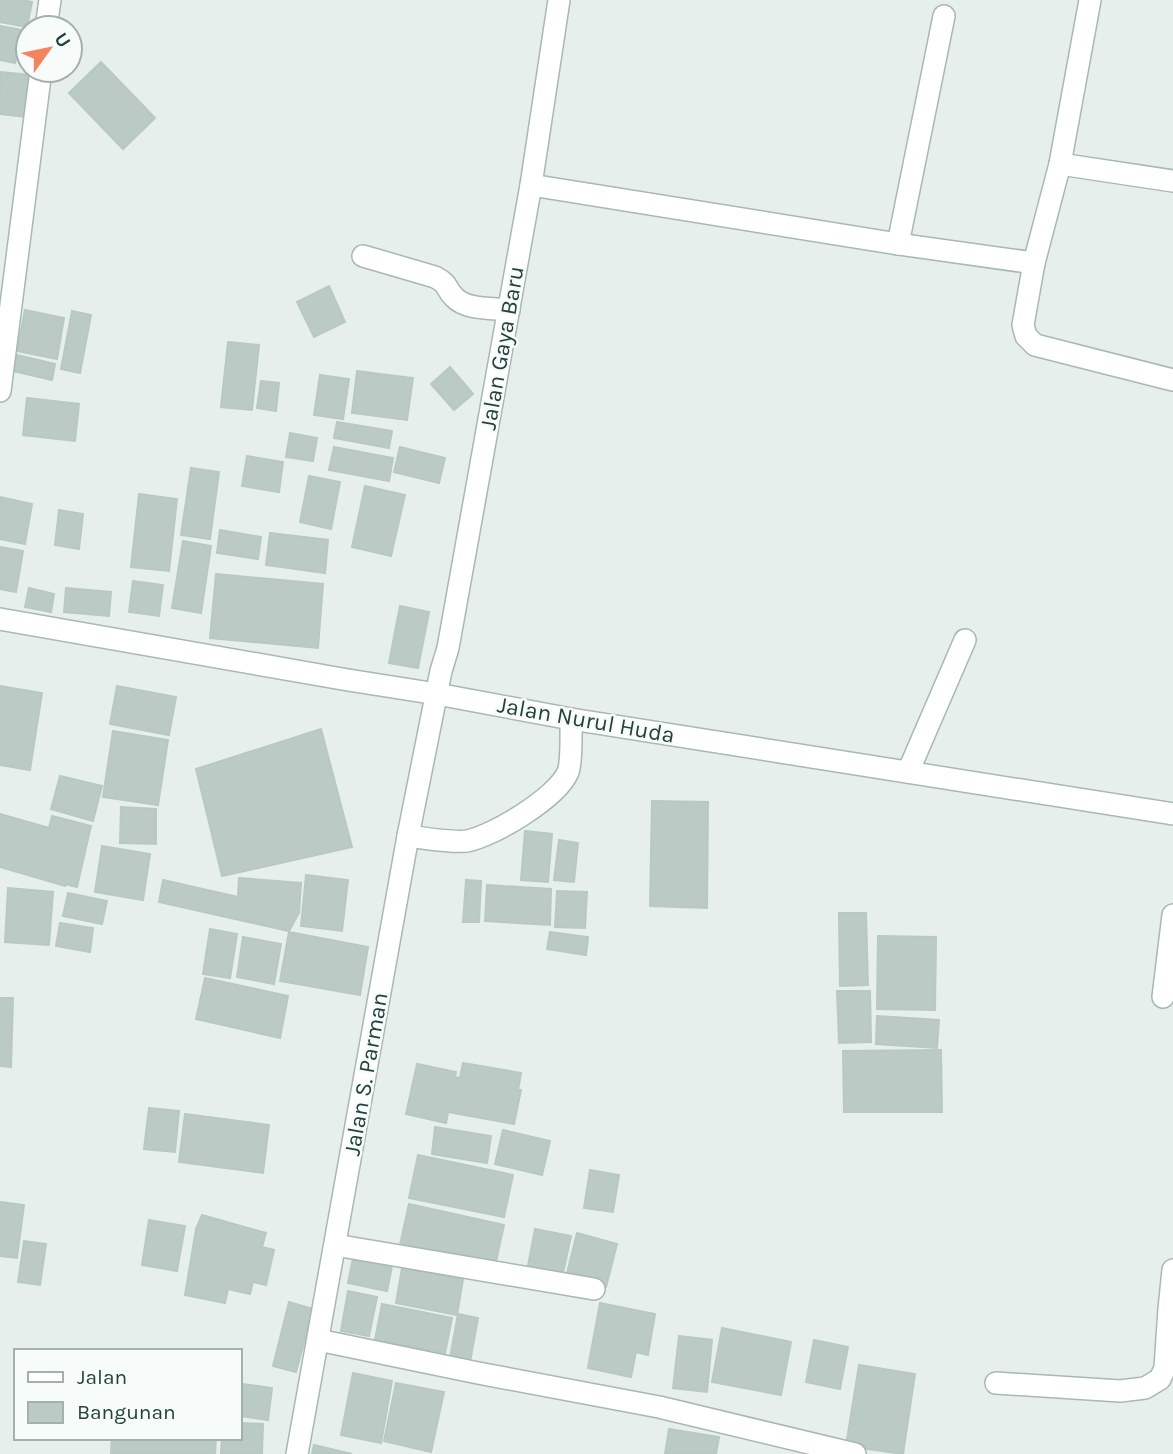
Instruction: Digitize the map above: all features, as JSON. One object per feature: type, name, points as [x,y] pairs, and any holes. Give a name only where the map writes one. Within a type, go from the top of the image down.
[{"type":"street","name":"Jalan Gaya Baru","points":[[437,694],[448,648],[531,185],[559,0]]},
{"type":"street","points":[[1090,0],[1060,164],[1034,263],[1023,325],[1026,335],[1035,345],[1173,380]]},
{"type":"street","points":[[898,244],[944,16]]},
{"type":"street","points":[[0,391],[9,239],[38,84]]},
{"type":"street","points":[[1060,164],[1173,181]]},
{"type":"street","points":[[531,185],[1034,263]]},
{"type":"street","points":[[363,256],[435,277],[445,282],[455,299],[467,305],[509,310]]},
{"type":"street","name":"Jalan Nurul Huda","points":[[0,619],[571,719],[1173,814]]},
{"type":"street","points":[[908,772],[965,639]]},
{"type":"street","name":"Jalan S. Parman","points":[[297,1454],[408,836],[437,694]]},
{"type":"street","points":[[408,836],[465,841],[491,833],[534,806],[550,794],[568,772],[571,719]]},
{"type":"street","points":[[1163,997],[1173,915]]},
{"type":"street","points":[[335,1245],[594,1289]]},
{"type":"street","points":[[996,1383],[1120,1391],[1145,1388],[1160,1379],[1165,1368],[1173,1270]]},
{"type":"street","points":[[318,1340],[659,1407],[855,1454]]},
{"type":"building","points":[[0,0],[32,2],[30,14],[14,14],[14,25],[0,22]]},
{"type":"building","points":[[0,26],[14,29],[14,63],[0,60]]},
{"type":"building","points":[[101,62],[155,118],[123,149],[69,93],[78,84],[84,84],[84,78]]},
{"type":"building","points":[[1,72],[14,73],[14,84],[29,84],[25,117],[0,114]]},
{"type":"building","points":[[329,286],[345,322],[314,337],[297,302]]},
{"type":"building","points":[[25,310],[64,318],[57,359],[17,351]]},
{"type":"building","points":[[72,311],[91,315],[80,373],[61,369]]},
{"type":"building","points":[[228,342],[259,345],[252,410],[221,407]]},
{"type":"building","points":[[17,355],[55,364],[52,380],[13,371]]},
{"type":"building","points":[[450,367],[473,394],[454,410],[431,384]]},
{"type":"building","points":[[357,371],[413,378],[407,420],[352,413]]},
{"type":"building","points":[[320,375],[349,379],[343,419],[314,415]]},
{"type":"building","points":[[261,381],[279,383],[276,411],[257,408]]},
{"type":"building","points":[[27,398],[79,404],[75,441],[23,435]]},
{"type":"building","points":[[337,422],[392,431],[389,448],[334,438]]},
{"type":"building","points":[[290,433],[317,438],[313,461],[286,457]]},
{"type":"building","points":[[334,447],[393,458],[389,481],[329,470]]},
{"type":"building","points":[[400,447],[445,458],[439,483],[394,472]]},
{"type":"building","points":[[247,456],[283,462],[279,492],[242,486]]},
{"type":"building","points":[[191,468],[219,472],[210,539],[181,535]]},
{"type":"building","points":[[309,476],[340,482],[331,529],[300,522]]},
{"type":"building","points":[[365,486],[405,495],[391,556],[352,547]]},
{"type":"building","points":[[139,494],[177,499],[169,571],[131,567]]},
{"type":"building","points":[[0,497],[32,504],[25,544],[0,539]]},
{"type":"building","points":[[59,510],[83,514],[79,549],[55,545]]},
{"type":"building","points":[[220,530],[261,537],[258,559],[217,553]]},
{"type":"building","points":[[270,533],[328,540],[325,573],[266,565]]},
{"type":"building","points":[[183,541],[211,546],[201,613],[172,608]]},
{"type":"building","points":[[0,547],[23,551],[16,592],[0,589]]},
{"type":"building","points":[[216,574],[323,584],[318,648],[210,638]]},
{"type":"building","points":[[133,581],[163,585],[159,616],[129,612]]},
{"type":"building","points":[[29,588],[54,594],[51,612],[25,607]]},
{"type":"building","points":[[66,588],[111,592],[109,616],[64,612]]},
{"type":"building","points":[[400,606],[429,612],[418,668],[389,663]]},
{"type":"building","points":[[0,686],[42,693],[30,770],[0,765]]},
{"type":"building","points":[[117,686],[176,697],[169,735],[110,724]]},
{"type":"building","points":[[321,729],[352,847],[222,876],[196,769]]},
{"type":"building","points":[[113,731],[168,740],[158,805],[103,797]]},
{"type":"building","points":[[60,776],[102,786],[93,821],[51,809]]},
{"type":"building","points":[[652,801],[708,802],[707,908],[650,906]]},
{"type":"building","points":[[121,807],[156,809],[156,844],[120,843]]},
{"type":"building","points":[[0,814],[49,828],[52,816],[91,826],[77,887],[0,867]]},
{"type":"building","points":[[525,831],[552,834],[548,882],[521,880]]},
{"type":"building","points":[[559,840],[578,843],[574,882],[554,880]]},
{"type":"building","points":[[102,846],[150,854],[143,900],[95,892]]},
{"type":"building","points":[[306,875],[348,880],[342,931],[301,926]]},
{"type":"building","points":[[239,878],[301,883],[299,913],[289,931],[159,902],[163,880],[238,897]]},
{"type":"building","points":[[466,880],[481,881],[479,922],[463,922]]},
{"type":"building","points":[[487,885],[551,889],[550,925],[485,921]]},
{"type":"building","points":[[8,888],[53,892],[49,945],[5,942]]},
{"type":"building","points":[[557,891],[587,892],[585,928],[555,927]]},
{"type":"building","points":[[68,893],[107,901],[102,924],[63,916]]},
{"type":"building","points":[[839,913],[866,913],[868,985],[840,986]]},
{"type":"building","points":[[60,923],[93,928],[90,952],[56,946]]},
{"type":"building","points":[[210,929],[237,934],[230,978],[203,974]]},
{"type":"building","points":[[289,932],[368,947],[360,995],[280,981]]},
{"type":"building","points":[[550,932],[588,937],[586,955],[547,949]]},
{"type":"building","points":[[878,936],[936,937],[935,1010],[877,1009]]},
{"type":"building","points":[[243,937],[281,944],[274,984],[237,977]]},
{"type":"building","points":[[205,978],[288,996],[280,1038],[196,1019]]},
{"type":"building","points":[[837,991],[870,991],[871,1042],[839,1043]]},
{"type":"building","points":[[0,998],[13,998],[11,1067],[0,1066]]},
{"type":"building","points":[[877,1016],[939,1020],[937,1048],[876,1044]]},
{"type":"building","points":[[941,1050],[942,1112],[844,1112],[843,1051]]},
{"type":"building","points":[[463,1063],[521,1073],[518,1090],[521,1090],[514,1124],[448,1112],[446,1123],[406,1114],[417,1064],[456,1072],[455,1077],[460,1078]]},
{"type":"building","points":[[149,1108],[179,1111],[175,1152],[144,1149]]},
{"type":"building","points":[[185,1114],[269,1125],[263,1173],[179,1162]]},
{"type":"building","points":[[435,1127],[491,1136],[487,1163],[432,1154]]},
{"type":"building","points":[[503,1130],[550,1141],[542,1175],[495,1164]]},
{"type":"building","points":[[418,1155],[513,1175],[504,1217],[409,1198]]},
{"type":"building","points":[[590,1170],[619,1175],[613,1212],[584,1208]]},
{"type":"building","points":[[0,1202],[24,1205],[17,1258],[0,1256]]},
{"type":"building","points":[[409,1204],[504,1225],[495,1266],[400,1245]]},
{"type":"building","points":[[202,1215],[266,1233],[262,1247],[274,1250],[266,1285],[253,1282],[250,1294],[228,1289],[225,1303],[185,1295],[196,1229]]},
{"type":"building","points":[[149,1220],[185,1226],[177,1271],[142,1265]]},
{"type":"building","points":[[535,1229],[571,1236],[562,1278],[527,1271]]},
{"type":"building","points":[[577,1233],[617,1244],[606,1287],[566,1277]]},
{"type":"building","points":[[24,1241],[46,1244],[40,1285],[18,1282]]},
{"type":"building","points":[[354,1253],[393,1261],[387,1291],[348,1283]]},
{"type":"building","points":[[402,1268],[463,1279],[457,1315],[396,1303]]},
{"type":"building","points":[[348,1291],[377,1297],[369,1336],[341,1331]]},
{"type":"building","points":[[289,1302],[313,1309],[296,1372],[273,1366]]},
{"type":"building","points":[[600,1303],[655,1314],[648,1355],[636,1352],[631,1377],[588,1368]]},
{"type":"building","points":[[382,1304],[452,1318],[445,1353],[375,1340]]},
{"type":"building","points":[[458,1314],[478,1318],[470,1362],[450,1358]]},
{"type":"building","points":[[722,1328],[791,1342],[781,1395],[712,1382]]},
{"type":"building","points":[[679,1336],[712,1340],[707,1392],[673,1388]]},
{"type":"building","points":[[814,1340],[848,1347],[840,1389],[806,1382]]},
{"type":"building","points":[[859,1365],[915,1374],[903,1454],[846,1446]]},
{"type":"building","points":[[353,1373],[392,1381],[381,1443],[341,1435]]},
{"type":"building","points":[[396,1383],[444,1392],[431,1452],[384,1441]]},
{"type":"building","points":[[242,1384],[272,1388],[268,1420],[242,1416]]},
{"type":"building","points":[[242,1423],[263,1424],[262,1454],[221,1454],[222,1440],[242,1440]]},
{"type":"building","points":[[669,1429],[719,1437],[716,1454],[665,1454]]},
{"type":"building","points":[[112,1440],[216,1440],[215,1454],[111,1454]]},
{"type":"building","points":[[314,1445],[352,1454],[312,1454]]}]
